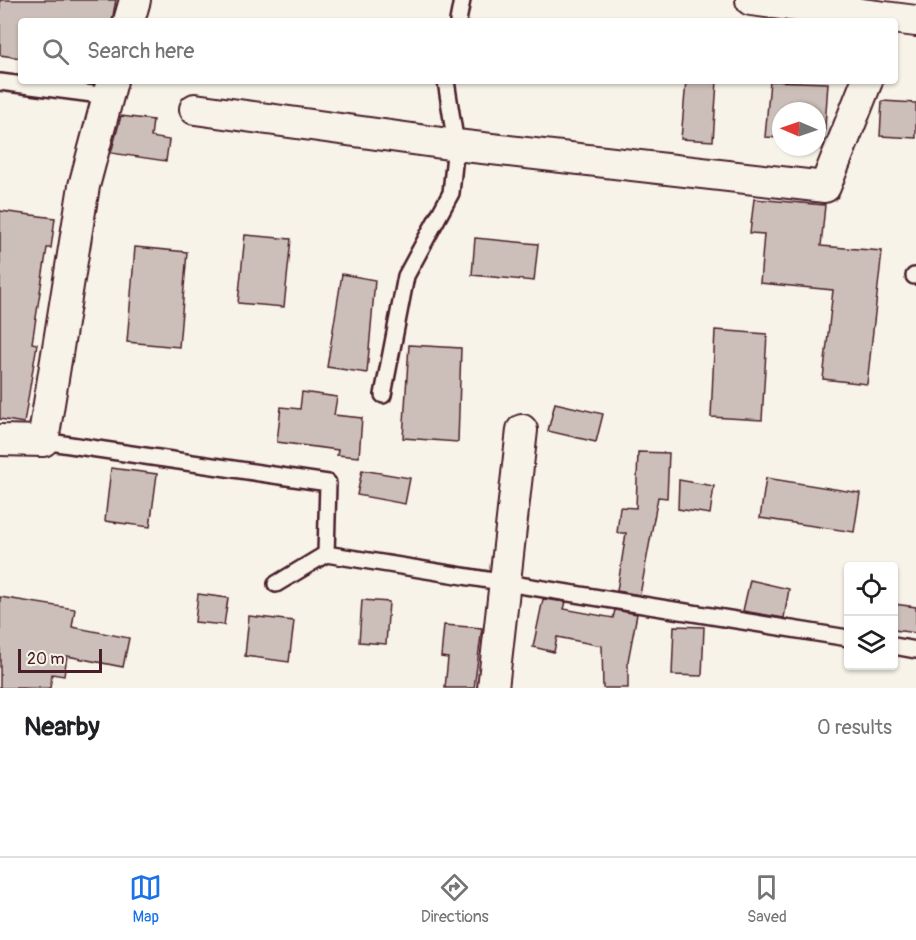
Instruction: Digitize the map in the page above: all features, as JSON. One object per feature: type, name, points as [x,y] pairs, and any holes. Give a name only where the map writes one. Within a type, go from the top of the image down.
[{"type":"street","points":[[130,18],[135,0]]},
{"type":"street","points":[[751,0],[884,18]]},
{"type":"street","points":[[195,109],[456,145],[825,187],[866,84]]},
{"type":"street","points":[[0,441],[43,441],[84,186],[110,88]]},
{"type":"street","points":[[493,688],[522,430]]},
{"type":"lane","points":[[459,18],[462,0]]},
{"type":"lane","points":[[0,82],[18,83]]},
{"type":"lane","points":[[37,84],[110,88]]},
{"type":"lane","points":[[383,395],[406,276],[451,193],[456,145],[446,84]]},
{"type":"lane","points":[[43,441],[328,483],[326,554]]},
{"type":"lane","points":[[276,584],[326,554],[844,637]]},
{"type":"lane","points":[[898,647],[916,650]]},
{"type":"building","points":[[0,0],[116,0],[113,18],[18,18],[18,58],[0,55]]},
{"type":"building","points":[[686,84],[717,84],[713,141],[681,139]]},
{"type":"building","points":[[770,84],[828,84],[826,112],[826,102],[772,102],[772,137],[765,137]]},
{"type":"building","points":[[882,101],[916,103],[916,138],[880,136]]},
{"type":"building","points":[[121,116],[153,120],[151,137],[169,140],[166,161],[111,153]]},
{"type":"building","points":[[754,199],[825,205],[821,246],[882,251],[867,384],[823,379],[833,290],[760,283],[764,234],[750,233]]},
{"type":"building","points":[[0,211],[55,218],[51,248],[47,248],[32,343],[37,344],[24,423],[0,419]]},
{"type":"building","points":[[245,235],[291,239],[284,307],[238,303]]},
{"type":"building","points":[[475,238],[538,244],[534,281],[472,275]]},
{"type":"building","points":[[135,247],[187,252],[179,347],[127,342]]},
{"type":"building","points":[[342,274],[375,280],[367,373],[327,367]]},
{"type":"building","points":[[715,330],[767,334],[762,420],[711,417]]},
{"type":"building","points":[[409,345],[461,348],[458,442],[403,438]]},
{"type":"building","points":[[302,392],[337,397],[334,415],[362,418],[359,457],[337,455],[338,450],[277,442],[281,407],[300,409]]},
{"type":"building","points":[[555,403],[603,414],[596,442],[548,431]]},
{"type":"building","points":[[638,452],[669,453],[667,498],[658,497],[640,595],[617,591],[626,533],[617,533],[620,507],[636,508]]},
{"type":"building","points":[[111,468],[157,474],[150,527],[105,521]]},
{"type":"building","points":[[362,470],[410,478],[405,504],[357,495]]},
{"type":"building","points":[[766,478],[860,493],[854,532],[760,518]]},
{"type":"building","points":[[679,480],[714,486],[710,514],[678,509]]},
{"type":"building","points":[[750,580],[789,589],[784,618],[743,611]]},
{"type":"building","points":[[198,594],[228,598],[224,625],[195,622]]},
{"type":"building","points":[[0,597],[75,609],[72,627],[129,638],[123,667],[67,656],[64,676],[52,674],[50,688],[0,688]]},
{"type":"building","points":[[543,599],[566,602],[564,609],[613,618],[615,610],[637,614],[628,661],[628,688],[603,688],[602,646],[557,637],[554,652],[533,647]]},
{"type":"building","points":[[362,600],[389,602],[386,644],[359,642]]},
{"type":"building","points":[[898,605],[916,607],[916,633],[898,631]]},
{"type":"building","points":[[249,616],[294,621],[289,662],[245,656]]},
{"type":"building","points":[[444,625],[482,628],[474,688],[445,688],[448,658],[441,657]]},
{"type":"building","points":[[674,626],[704,627],[702,676],[672,675]]}]
